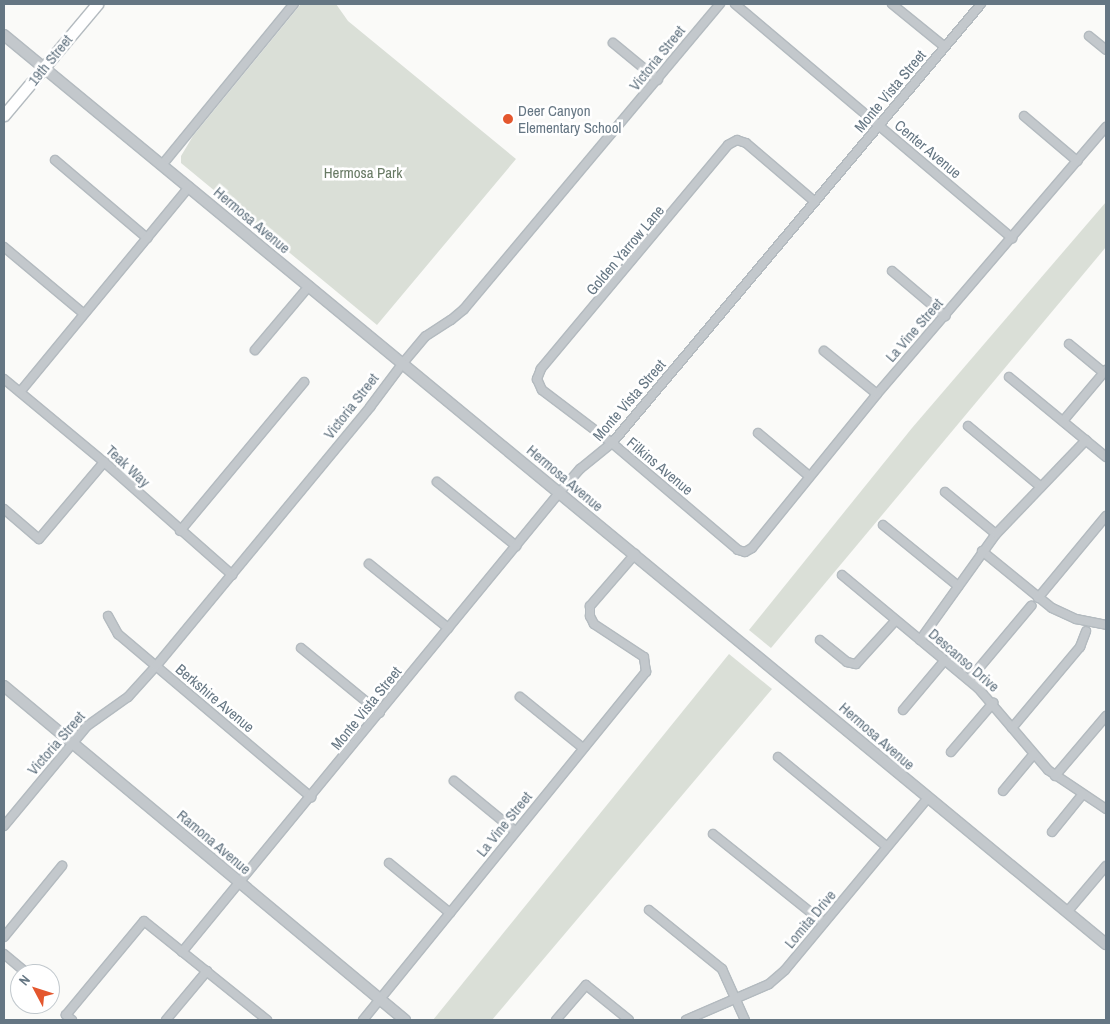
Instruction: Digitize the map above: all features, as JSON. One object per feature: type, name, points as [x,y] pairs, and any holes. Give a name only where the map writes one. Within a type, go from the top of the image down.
[{"type":"main road","name":"19th Street","points":[[4,115],[97,4]]},
{"type":"street","points":[[162,165],[294,4]]},
{"type":"street","name":"Victoria Street","points":[[4,826],[72,744],[103,712],[128,697],[156,666],[426,336],[451,320],[464,308],[658,80],[720,4]]},
{"type":"street","name":"Center Avenue","points":[[734,4],[1012,238]]},
{"type":"street","points":[[892,4],[945,47]]},
{"type":"street","name":"Monte Vista Street","points":[[182,952],[580,469],[612,443],[814,201],[880,127],[981,4]]},
{"type":"street","name":"Hermosa Avenue","points":[[4,35],[635,554],[927,799],[1106,944]]},
{"type":"street","points":[[1089,36],[1106,50]]},
{"type":"street","points":[[613,43],[658,80]]},
{"type":"street","points":[[1024,116],[1077,161]]},
{"type":"street","name":"La Vine Street","points":[[745,552],[752,548],[877,394],[1106,127]]},
{"type":"street","name":"Golden Yarrow Lane","points":[[538,379],[541,370],[728,145],[737,140],[746,143],[814,201]]},
{"type":"street","points":[[55,160],[148,238]]},
{"type":"street","points":[[20,392],[189,187]]},
{"type":"street","points":[[4,247],[84,314]]},
{"type":"street","points":[[892,271],[945,316]]},
{"type":"street","points":[[255,350],[309,286]]},
{"type":"street","points":[[1063,421],[1105,372],[1069,344]]},
{"type":"street","points":[[824,350],[877,394]]},
{"type":"street","points":[[1009,377],[1106,457]]},
{"type":"street","name":"Teak Way","points":[[4,379],[104,462],[232,575]]},
{"type":"street","name":"Filkins Avenue","points":[[538,379],[542,390],[612,443],[738,550],[745,552]]},
{"type":"street","points":[[180,531],[304,382]]},
{"type":"street","points":[[968,426],[1041,487]]},
{"type":"street","points":[[758,433],[809,476]]},
{"type":"street","points":[[920,640],[996,534],[1086,440]]},
{"type":"street","points":[[4,509],[39,539],[104,462]]},
{"type":"street","points":[[437,482],[516,546]]},
{"type":"street","points":[[945,492],[996,534]]},
{"type":"street","points":[[1038,598],[1106,516]]},
{"type":"street","points":[[883,525],[958,586]]},
{"type":"street","points":[[982,551],[1038,598],[1067,616],[1106,625]]},
{"type":"street","name":"La Vine Street","points":[[363,1020],[582,748],[646,672],[647,666],[644,656],[594,624],[590,616],[590,606],[635,554]]},
{"type":"street","points":[[370,564],[448,628]]},
{"type":"street","name":"Descanso Drive","points":[[842,575],[969,680],[993,703],[1033,755],[1055,776],[1082,796],[1106,809]]},
{"type":"street","points":[[969,680],[1031,606]]},
{"type":"street","name":"Berkshire Avenue","points":[[108,616],[118,634],[311,796]]},
{"type":"street","points":[[820,640],[847,662],[856,664],[896,620]]},
{"type":"street","points":[[1012,728],[1080,647],[1086,631]]},
{"type":"street","points":[[301,648],[380,713]]},
{"type":"street","points":[[903,710],[946,660]]},
{"type":"street","name":"Ramona Avenue","points":[[4,686],[405,1020]]},
{"type":"street","points":[[520,697],[582,748]]},
{"type":"street","points":[[951,752],[993,703]]},
{"type":"street","points":[[1055,776],[1106,716]]},
{"type":"street","points":[[1003,791],[1033,755]]},
{"type":"street","points":[[778,757],[887,847]]},
{"type":"street","points":[[454,781],[516,831]]},
{"type":"street","points":[[1052,832],[1082,796]]},
{"type":"street","name":"Lomita Drive","points":[[686,1020],[768,984],[824,923],[927,799]]},
{"type":"street","points":[[714,834],[824,923]]},
{"type":"street","points":[[389,863],[450,913]]},
{"type":"street","points":[[4,937],[62,866]]},
{"type":"street","points":[[1067,912],[1106,866]]},
{"type":"street","points":[[649,910],[722,969],[745,1020]]},
{"type":"street","points":[[69,1018],[144,921],[267,1020]]},
{"type":"street","points":[[4,954],[16,964]]},
{"type":"street","points":[[166,1020],[207,971]]},
{"type":"street","points":[[556,1020],[586,985],[629,1020]]},
{"type":"green space","name":"Hermosa Park","points":[[301,4],[336,4],[348,21],[516,159],[377,325],[181,163],[181,156],[193,136]]},
{"type":"green space","points":[[1106,202],[1106,247],[771,648],[749,630],[912,428]]},
{"type":"green space","points":[[729,654],[772,689],[492,1020],[433,1020]]},
{"type":"place","name":"Deer Canyon Elementary School","points":[[508,119]]}]
